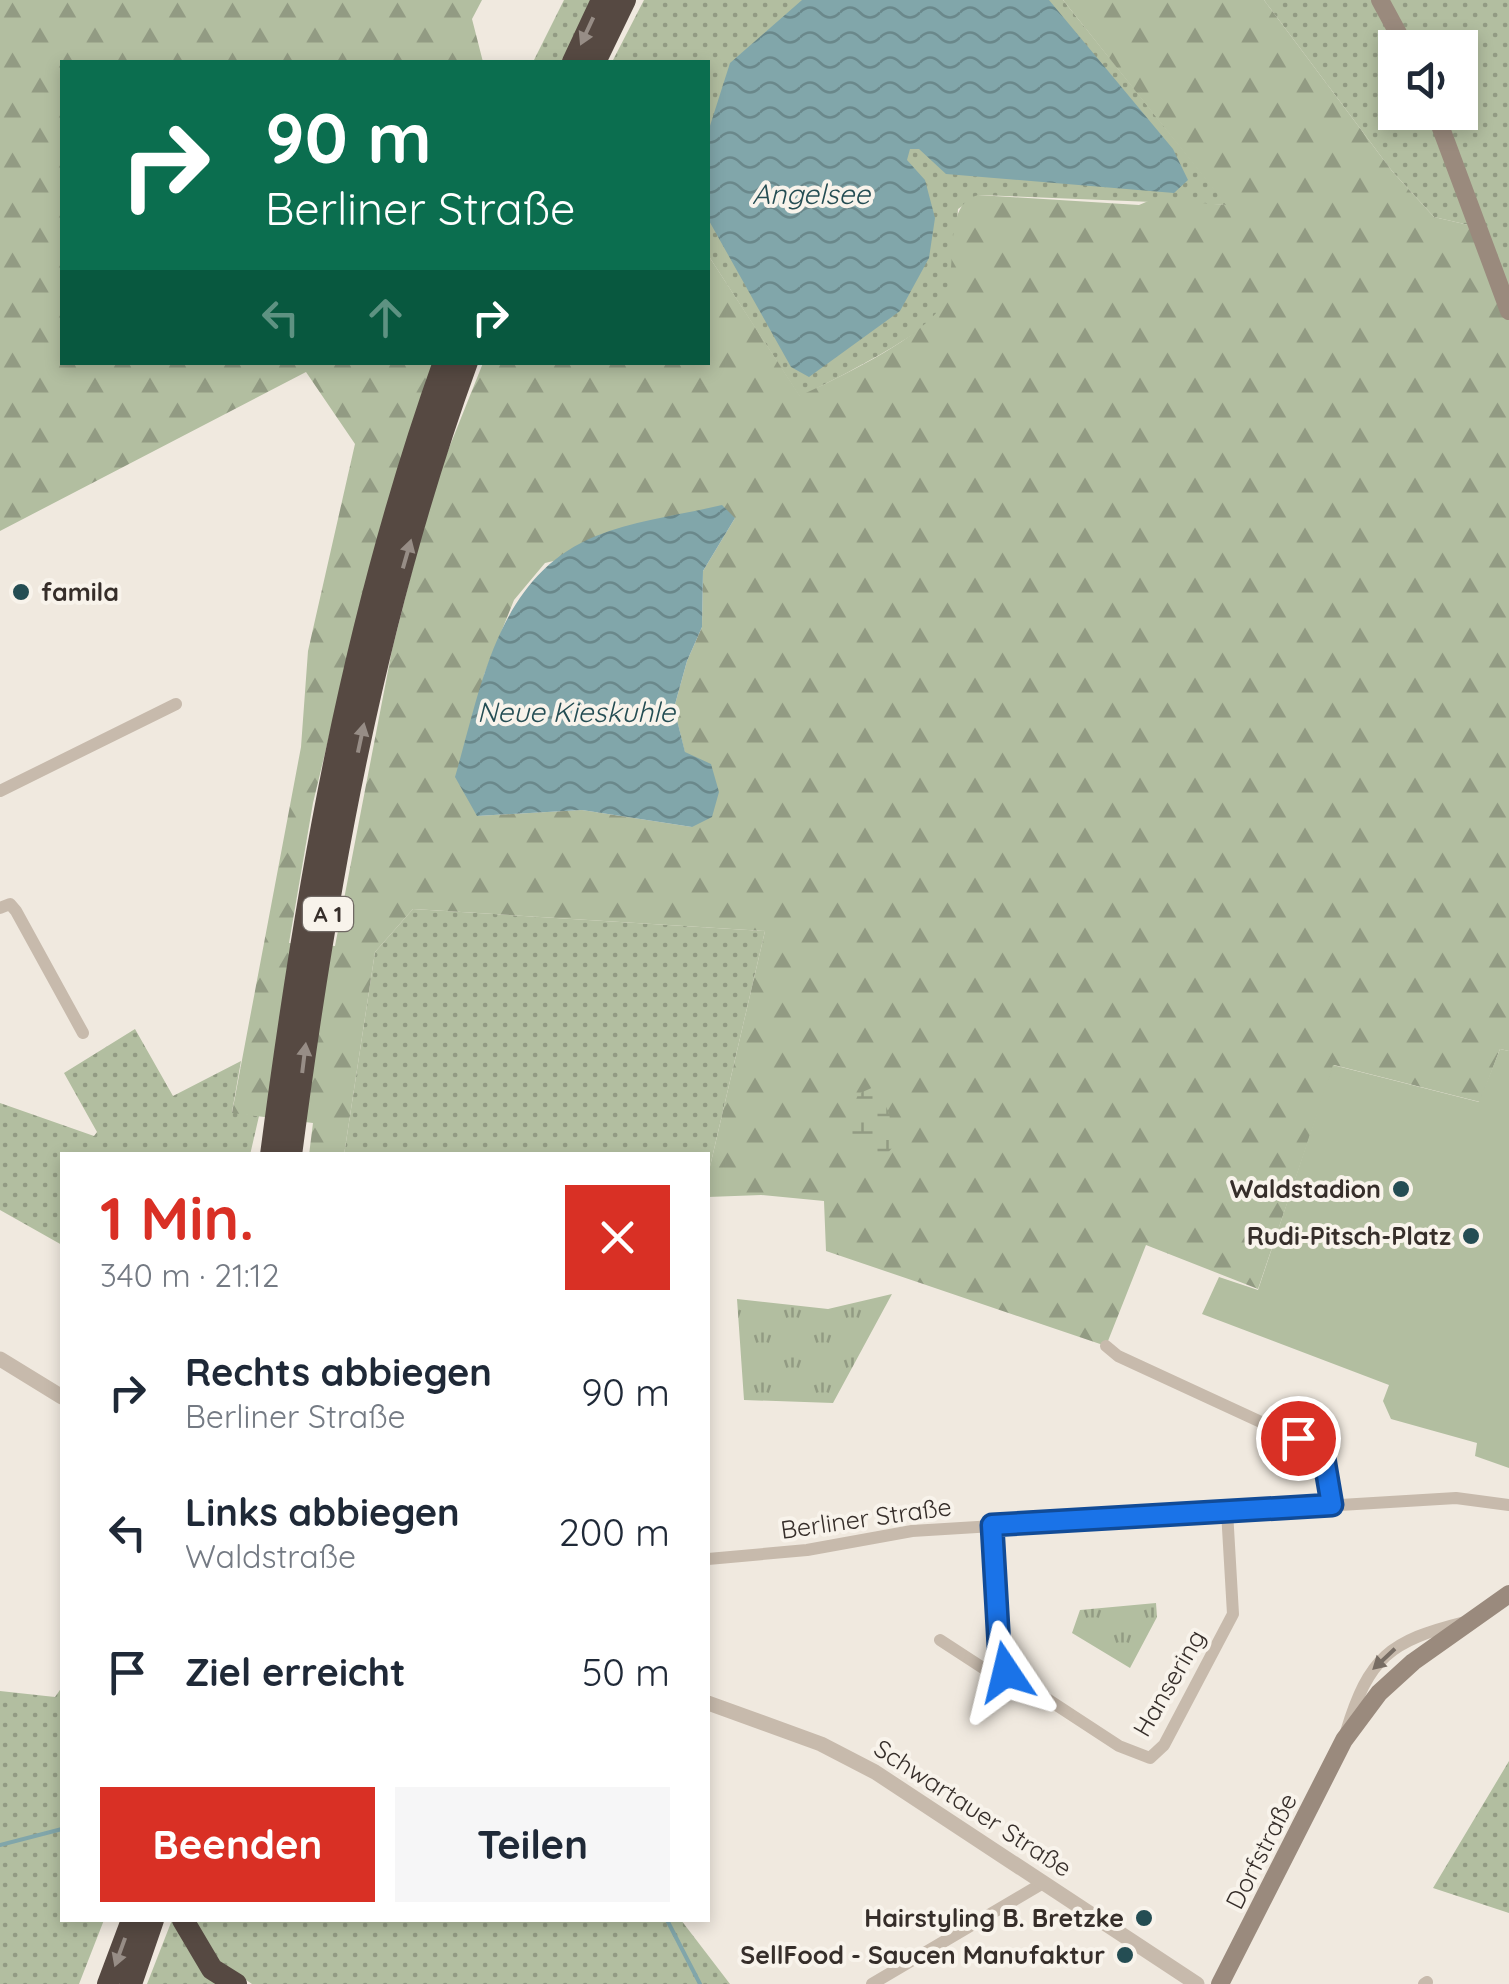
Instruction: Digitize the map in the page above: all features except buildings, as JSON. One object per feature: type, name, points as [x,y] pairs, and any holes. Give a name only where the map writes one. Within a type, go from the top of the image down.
[{"type":"highway","points":[[573,60],[602,0]]},
{"type":"highway","points":[[596,60],[625,0]]},
{"type":"highway","name":"A 1","points":[[271,1152],[323,809],[364,672],[402,490],[443,365]]},
{"type":"highway","name":"A 1","points":[[370,645],[466,365]]},
{"type":"highway","name":"A 1","points":[[292,1152],[364,672]]},
{"type":"highway","points":[[108,1984],[131,1922]]},
{"type":"highway","points":[[131,1984],[153,1922]]},
{"type":"highway","points":[[185,1922],[212,1969],[236,1984]]},
{"type":"main road","points":[[1380,0],[1396,30]]},
{"type":"main road","points":[[1442,130],[1509,310]]},
{"type":"main road","name":"Dorfstraße","points":[[1220,1984],[1344,1740],[1379,1693],[1467,1622],[1509,1594]]},
{"type":"street","points":[[0,790],[176,704]]},
{"type":"street","points":[[0,908],[10,904],[16,910],[84,1033]]},
{"type":"street","points":[[1106,1346],[1118,1356],[1317,1448],[1324,1458],[1332,1505]]},
{"type":"street","points":[[0,1359],[60,1396]]},
{"type":"street","name":"Berliner Straße","points":[[710,1558],[992,1525],[1456,1498],[1509,1505]]},
{"type":"street","name":"Hansering","points":[[940,1640],[983,1668],[1000,1664],[1006,1672],[1119,1746],[1150,1758],[1164,1744],[1233,1614],[1227,1511]]},
{"type":"street","points":[[992,1525],[1000,1664]]},
{"type":"street","name":"Schwartauer Straße","points":[[710,1704],[822,1744],[875,1772],[1197,1984]]},
{"type":"street","points":[[872,1984],[1043,1883]]},
{"type":"green space","points":[[0,0],[482,0],[472,19],[482,60],[60,60],[60,365],[434,365],[355,628],[313,803],[289,943],[335,946],[392,650],[433,488],[482,365],[710,365],[710,258],[800,396],[892,348],[938,311],[946,298],[958,214],[966,202],[978,195],[1139,205],[1153,199],[1226,205],[1063,0],[1264,0],[1392,171],[1434,217],[1473,226],[1509,298],[1509,1051],[1500,1049],[1480,1102],[1334,1065],[1258,1289],[1146,1245],[1106,1346],[826,1251],[824,1201],[761,1195],[710,1197],[710,1166],[765,931],[413,909],[375,952],[344,1152],[309,1152],[313,1123],[232,1113],[301,747],[308,651],[355,444],[306,372],[0,531]],"holes":[[[735,518],[703,571],[702,627],[687,661],[674,708],[685,753],[692,827],[582,810],[477,816],[484,675],[514,600],[545,563]]]},
{"type":"green space","points":[[564,0],[596,0],[565,60],[534,60]]},
{"type":"green space","name":"Angelsee","points":[[644,0],[1063,0],[1227,205],[979,195],[958,209],[952,275],[941,310],[897,345],[800,397],[710,258],[710,60],[613,60]]},
{"type":"green space","points":[[1264,0],[1509,0],[1509,298],[1473,226],[1434,217],[1392,171]]},
{"type":"green space","points":[[413,909],[765,931],[710,1166],[710,1152],[344,1152],[375,952]]},
{"type":"green space","points":[[135,1029],[173,1096],[241,1061],[232,1112],[259,1116],[251,1152],[60,1152],[60,1244],[0,1210],[0,1103],[94,1136],[97,1132],[64,1073]]},
{"type":"green space","name":"Waldstadion","points":[[1500,1049],[1509,1051],[1509,1468],[1475,1456],[1477,1443],[1391,1419],[1383,1401],[1389,1385],[1202,1314],[1219,1277],[1258,1290],[1333,1065],[1479,1102]]},
{"type":"green space","points":[[876,1086],[889,1113],[894,1146],[882,1159],[873,1161],[850,1146],[847,1126],[858,1094]]},
{"type":"green space","points":[[892,1294],[833,1403],[744,1400],[737,1299],[828,1309]]},
{"type":"green space","points":[[1156,1603],[1157,1617],[1130,1668],[1072,1633],[1080,1610]]},
{"type":"green space","points":[[60,1690],[60,1922],[103,1922],[79,1984],[0,1984],[0,1691],[55,1697]]},
{"type":"green space","points":[[1509,1761],[1509,1913],[1433,1888]]},
{"type":"green space","points":[[171,1922],[683,1922],[730,1984],[252,1984],[230,1969],[229,1984],[147,1984]]},
{"type":"water","name":"Angelsee","points":[[802,0],[1049,0],[1173,149],[1188,180],[1174,193],[946,174],[919,149],[910,149],[907,160],[925,180],[935,218],[929,258],[900,311],[809,377],[791,367],[710,223],[710,126],[730,63]]},
{"type":"water","name":"Neue Kieskuhle","points":[[722,505],[735,518],[703,571],[702,627],[687,661],[674,708],[685,752],[711,764],[719,792],[712,817],[692,827],[582,810],[477,816],[455,777],[485,671],[515,606],[536,578],[563,554],[611,530]]},
{"type":"waterway","points":[[0,1845],[60,1830]]},
{"type":"waterway","points":[[668,1922],[700,1984]]},
{"type":"place","name":"famila","points":[[21,592]]},
{"type":"place","name":"Waldstadion","points":[[1401,1189]]},
{"type":"place","name":"Rudi-Pitsch-Platz","points":[[1471,1236]]},
{"type":"place","name":"Hairstyling B. Bretzke","points":[[1144,1918]]},
{"type":"place","name":"SellFood - Saucen Manufaktur","points":[[1125,1955]]},
{"type":"route","points":[[1006,1672],[1000,1664],[992,1525],[1332,1505],[1324,1458],[1317,1448],[1298,1438]]}]
